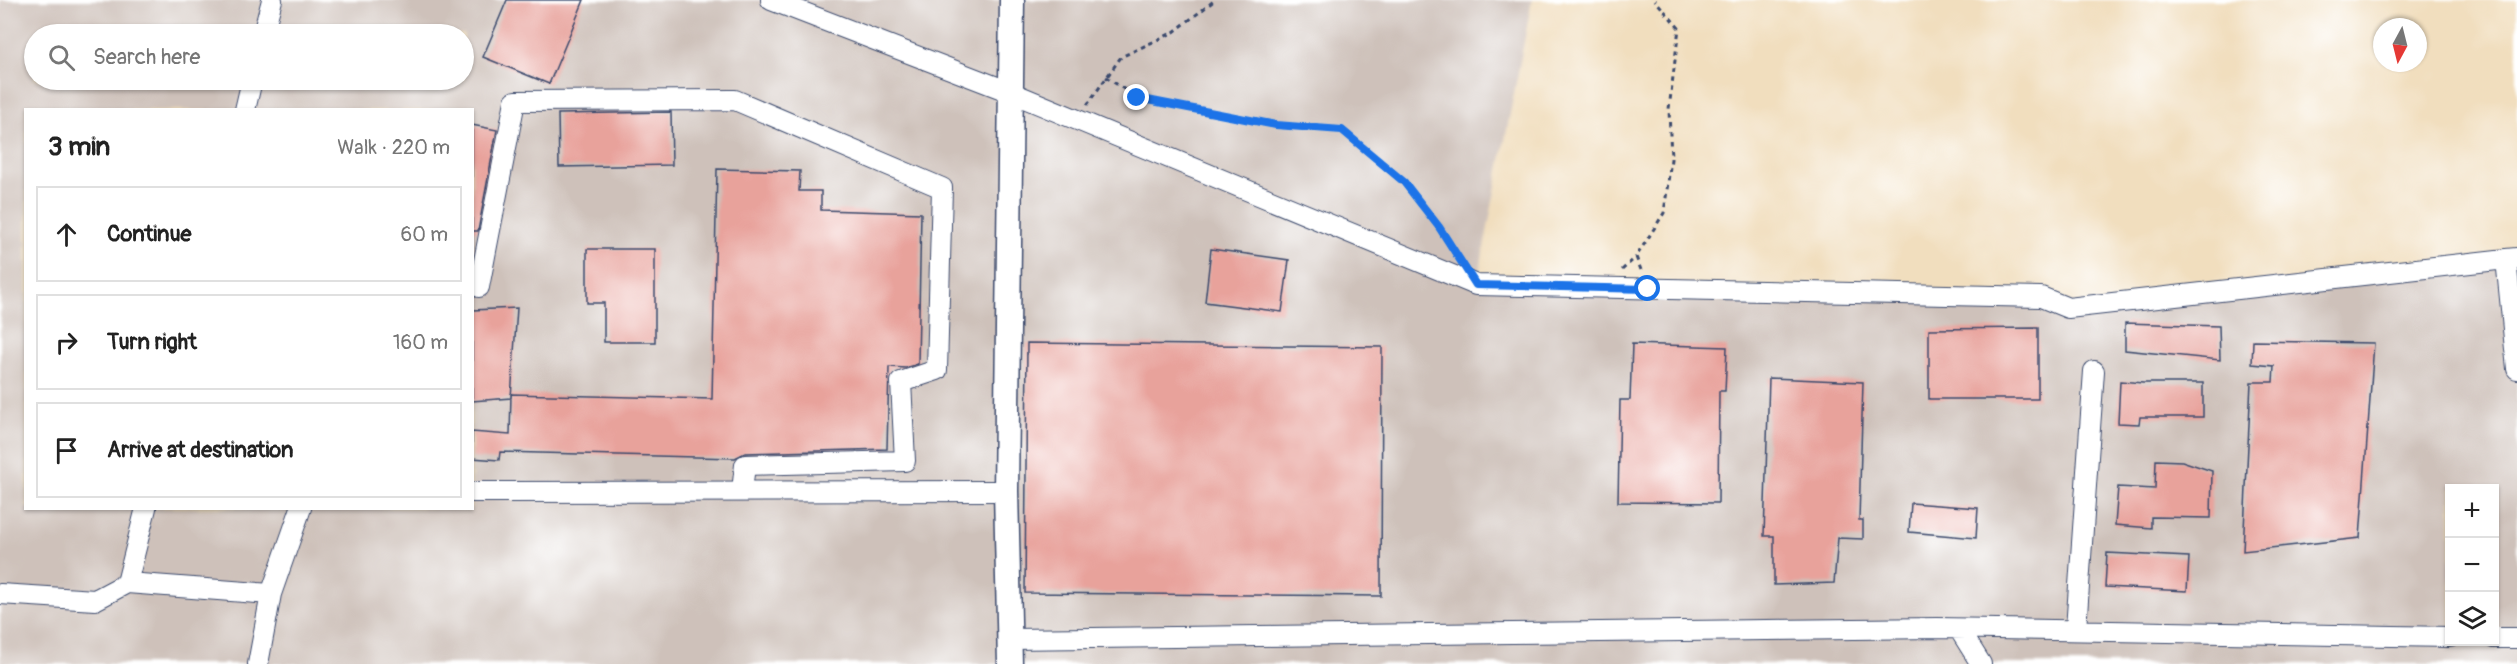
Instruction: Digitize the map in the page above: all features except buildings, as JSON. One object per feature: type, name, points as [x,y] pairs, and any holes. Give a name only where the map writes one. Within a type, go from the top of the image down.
[{"type":"main road","points":[[1010,664],[1006,491],[1012,0]]},
{"type":"street","points":[[266,24],[272,0]]},
{"type":"street","points":[[771,0],[1077,119],[1476,285],[2041,297],[2068,308],[2512,258],[2517,369]]},
{"type":"street","points":[[245,108],[250,90]]},
{"type":"street","points":[[479,287],[515,101],[735,100],[942,189],[937,370],[901,382],[905,461],[744,465],[742,491]]},
{"type":"street","points":[[2076,629],[2094,371]]},
{"type":"street","points":[[474,492],[1006,491]]},
{"type":"street","points":[[127,583],[145,510]]},
{"type":"street","points":[[258,664],[271,594],[300,510]]},
{"type":"street","points":[[0,594],[95,600],[127,583],[271,594]]},
{"type":"street","points":[[1959,629],[1982,664]]},
{"type":"street","points":[[1008,639],[1959,629],[2076,629],[2445,637]]},
{"type":"street","points":[[2499,638],[2517,638]]},
{"type":"path","points":[[1077,119],[1121,57],[1173,32],[1215,0]]},
{"type":"path","points":[[1648,289],[1636,257],[1664,213],[1671,159],[1669,109],[1679,28],[1655,0]]},
{"type":"path","points":[[1106,77],[1137,98],[1276,125],[1342,130],[1404,182],[1439,227],[1476,285]]},
{"type":"shaded area","points":[[0,0],[1532,0],[1477,284],[2041,297],[2068,308],[2517,258],[2517,664],[0,664]]},
{"type":"route","points":[[1137,98],[1276,125],[1342,130],[1404,182],[1439,227],[1476,285],[1648,289]]}]
